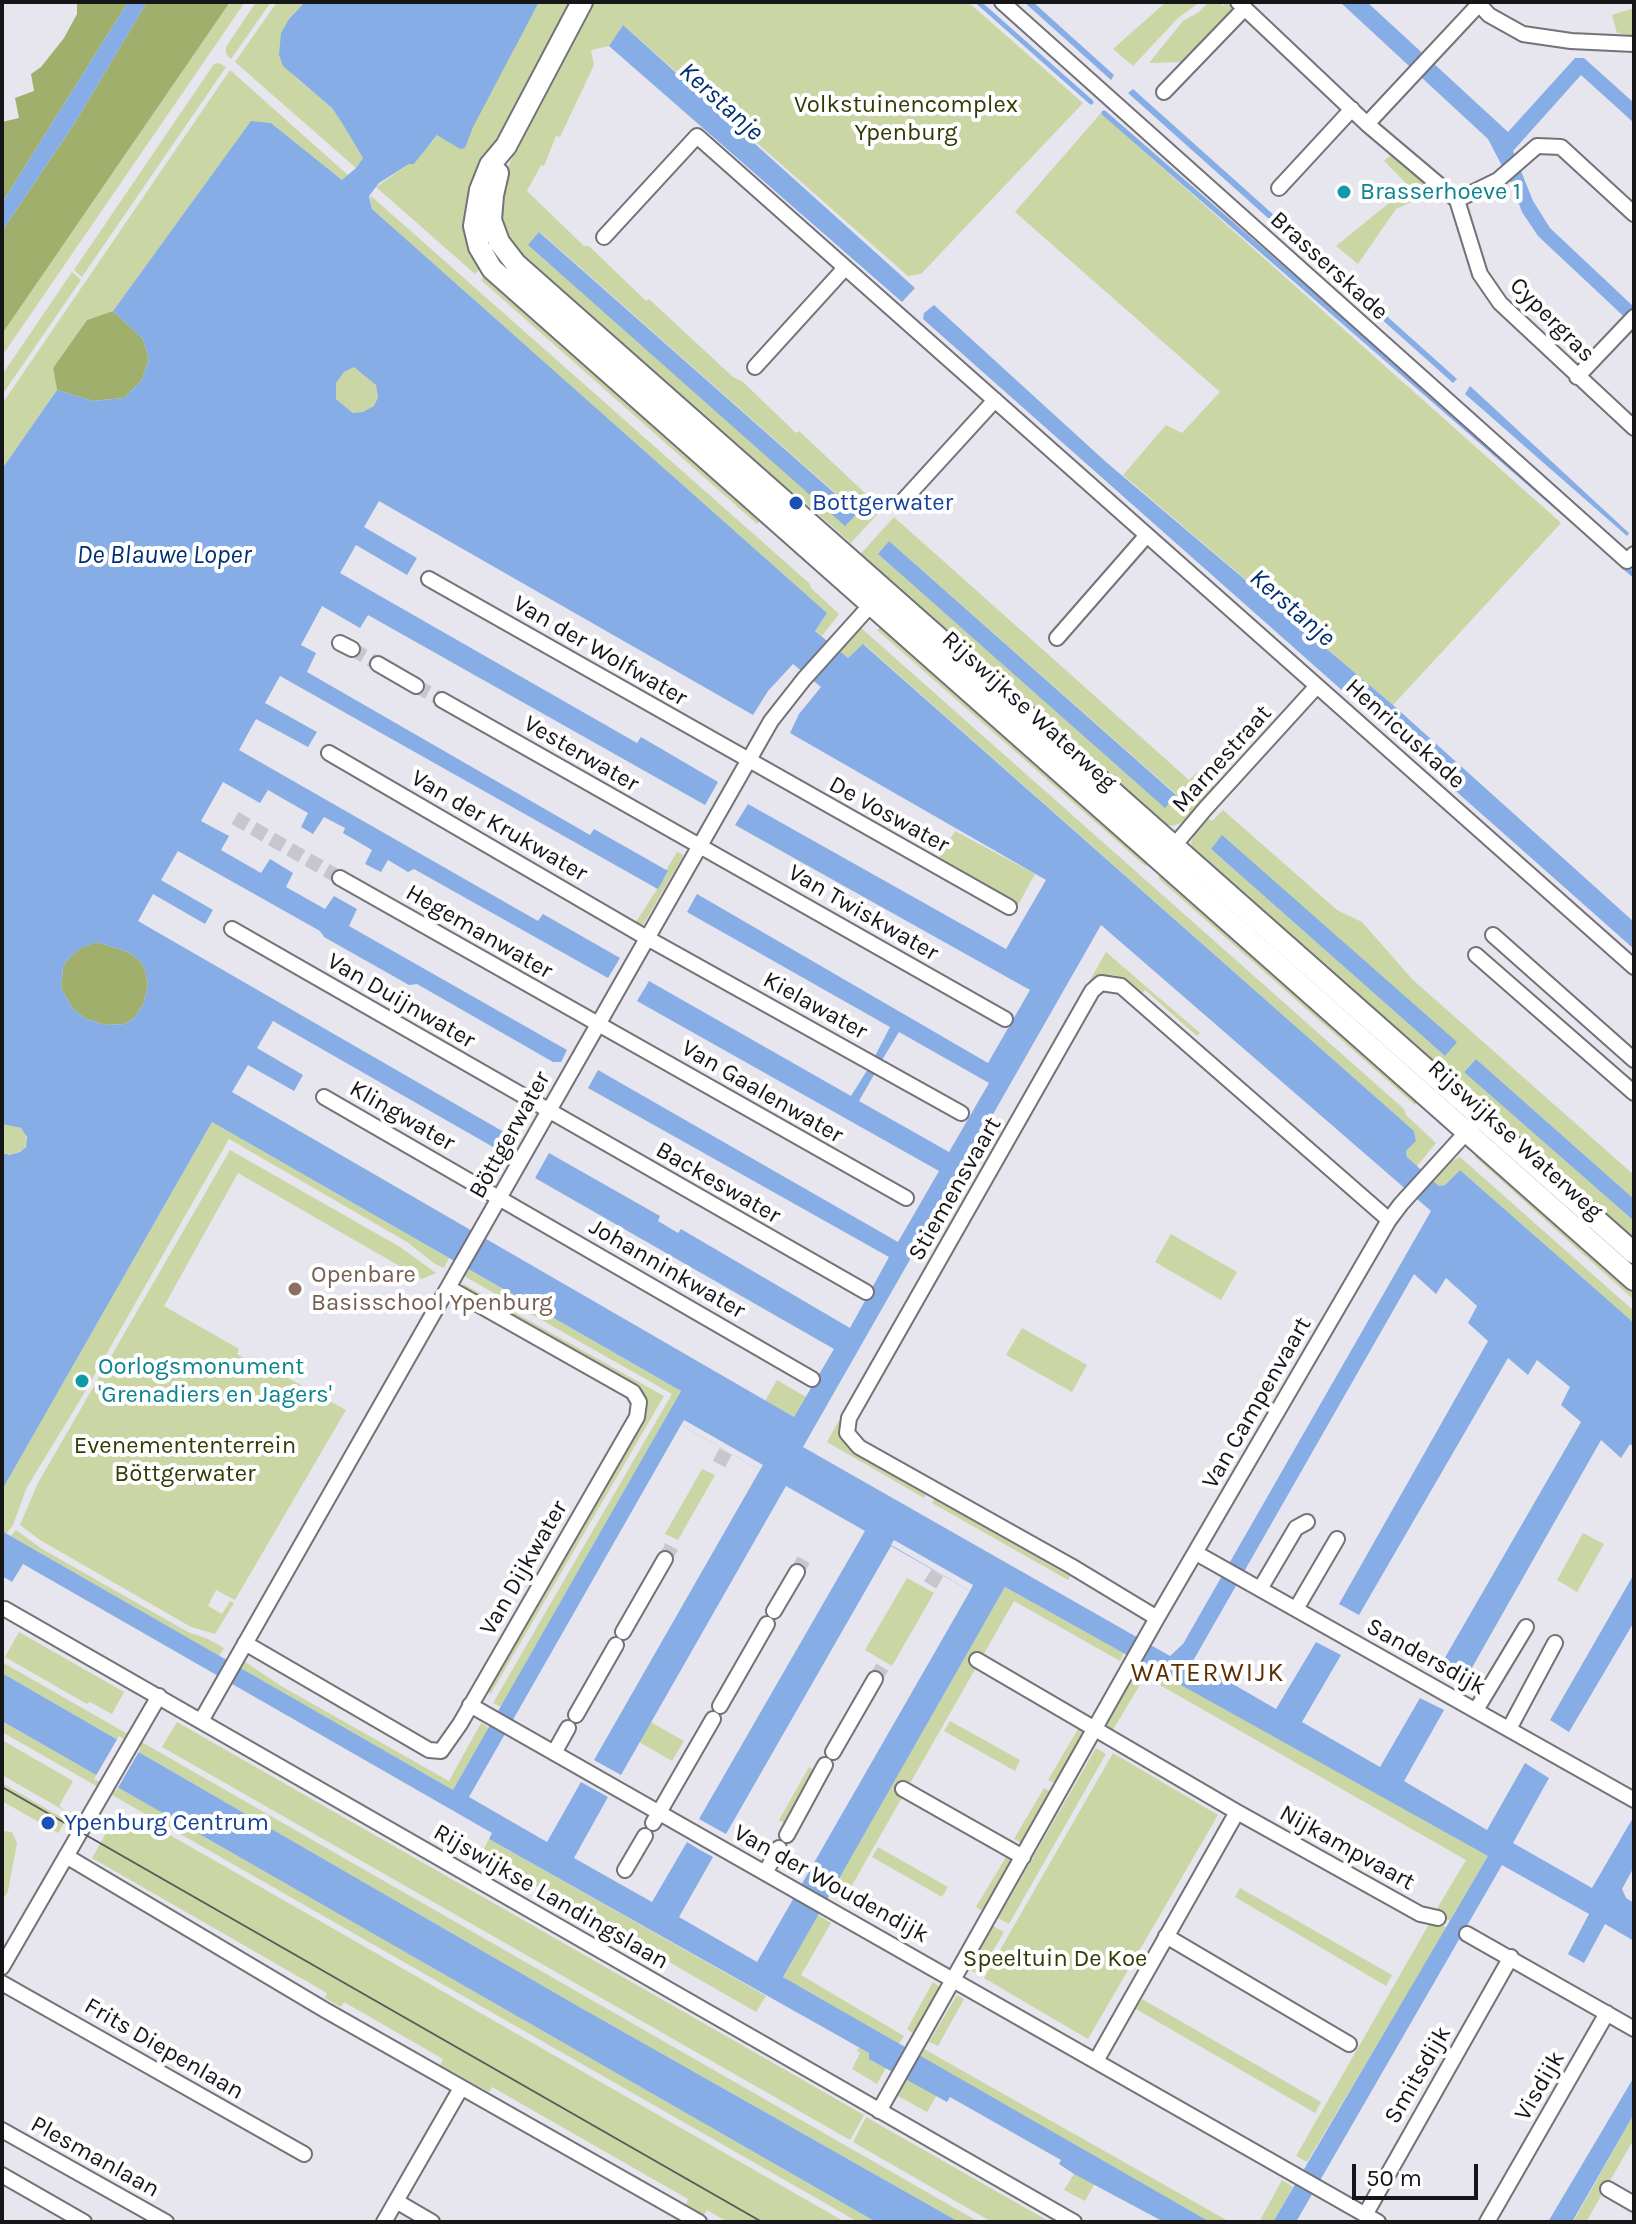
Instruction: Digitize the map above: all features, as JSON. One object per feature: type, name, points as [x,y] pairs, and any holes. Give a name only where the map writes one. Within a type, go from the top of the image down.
[{"type":"main road","name":"Rijswijkse Waterweg","points":[[582,2],[506,146],[490,165],[474,213],[474,226],[479,247],[492,269],[1634,1280]]},
{"type":"main road","name":"Rijswijkse Waterweg","points":[[506,146],[493,195],[491,220],[499,242],[509,256],[1634,1253]]},
{"type":"street","name":"Brasserskade","points":[[1002,2],[1631,558]]},
{"type":"street","points":[[1367,124],[1479,3],[1489,15],[1523,34],[1571,41],[1634,44]]},
{"type":"street","points":[[1164,92],[1241,5],[1367,124],[1457,200],[1498,180],[1537,146],[1561,147],[1634,214]]},
{"type":"street","points":[[1279,188],[1352,109]]},
{"type":"street","name":"Henricuskade","points":[[604,237],[697,136],[1634,967]]},
{"type":"street","name":"Cypergras","points":[[1457,200],[1480,274],[1500,303],[1634,428]]},
{"type":"street","points":[[755,367],[845,268]]},
{"type":"street","points":[[1577,377],[1629,322]]},
{"type":"street","points":[[901,503],[995,400]]},
{"type":"street","points":[[1057,638],[1147,535]]},
{"type":"street","name":"Van der Wolfwater","points":[[429,579],[748,762]]},
{"type":"street","name":"Böttgerwater","points":[[201,1721],[775,715],[884,590]]},
{"type":"street","points":[[378,664],[416,686]]},
{"type":"street","name":"Marnestraat","points":[[1160,863],[1317,686]]},
{"type":"street","name":"Vesterwater","points":[[442,700],[699,846]]},
{"type":"street","name":"Van der Krukwater","points":[[329,753],[647,938]]},
{"type":"street","name":"De Voswater","points":[[748,762],[1009,907]]},
{"type":"street","name":"Van Twiskwater","points":[[699,846],[1005,1019]]},
{"type":"street","name":"Hegemanwater","points":[[340,878],[597,1024]]},
{"type":"street","name":"Van Duijnwater","points":[[232,929],[548,1112]]},
{"type":"street","points":[[1493,935],[1634,1060]]},
{"type":"street","name":"Kielawater","points":[[647,938],[961,1113]]},
{"type":"street","points":[[1476,955],[1634,1093]]},
{"type":"street","points":[[1517,991],[1534,972]]},
{"type":"street","name":"Stiemensvaart","points":[[1157,1618],[859,1447],[847,1433],[849,1418],[1092,991],[1101,983],[1121,986],[1389,1220]]},
{"type":"street","name":"Van Gaalenwater","points":[[597,1024],[906,1198]]},
{"type":"street","name":"Klingwater","points":[[324,1097],[499,1198]]},
{"type":"street","name":"Backeswater","points":[[548,1112],[866,1292]]},
{"type":"street","name":"Van Campenvaart","points":[[879,2111],[1157,1618],[1389,1220],[1481,1116]]},
{"type":"street","name":"Johanninkwater","points":[[499,1198],[812,1379]]},
{"type":"street","name":"Van Dijkwater","points":[[245,1643],[432,1752],[439,1752],[470,1705],[637,1417],[640,1405],[633,1392],[449,1288]]},
{"type":"street","points":[[1253,1586],[1296,1528],[1307,1522]]},
{"type":"street","points":[[1296,1609],[1337,1539]]},
{"type":"street","name":"Sandersdijk","points":[[1196,1553],[1631,1799]]},
{"type":"street","points":[[554,1753],[665,1559]]},
{"type":"street","points":[[625,1870],[797,1572]]},
{"type":"street","name":"Rijswijkse Landingslaan","points":[[5,1609],[1074,2222]]},
{"type":"street","points":[[1476,1710],[1526,1627]]},
{"type":"street","points":[[1509,1729],[1555,1643]]},
{"type":"street","points":[[977,1660],[1094,1729]]},
{"type":"street","points":[[765,1873],[875,1679]]},
{"type":"street","points":[[2,1967],[159,1696]]},
{"type":"street","name":"Van der Woudendijk","points":[[470,1705],[554,1753],[652,1824],[765,1873],[1371,2218]]},
{"type":"street","name":"Nijkampvaart","points":[[1094,1729],[1420,1914],[1438,1918]]},
{"type":"street","points":[[903,1789],[1023,1857]]},
{"type":"street","points":[[1096,2061],[1237,1812]]},
{"type":"street","points":[[66,1856],[461,2088],[699,2222]]},
{"type":"street","points":[[1467,1934],[1634,2029]]},
{"type":"street","points":[[1166,1936],[1349,2044]]},
{"type":"street","name":"Smitsdijk","points":[[1371,2218],[1511,1957]]},
{"type":"street","name":"Frits Diepenlaan","points":[[2,1983],[304,2154]]},
{"type":"street","name":"Visdijk","points":[[1487,2222],[1607,2013]]},
{"type":"street","points":[[384,2222],[461,2088]]},
{"type":"street","name":"Plesmanlaan","points":[[2,2130],[166,2222]]},
{"type":"street","points":[[2,2175],[84,2222]]},
{"type":"street","points":[[1608,2189],[1634,2204]]},
{"type":"street","points":[[396,2201],[432,2222]]},
{"type":"green space","points":[[77,2],[128,2],[2,203],[2,122],[19,118],[15,98],[34,91],[31,74],[41,67],[64,38],[77,14]]},
{"type":"green space","points":[[147,2],[230,2],[2,334],[2,231],[74,124]]},
{"type":"green space","points":[[230,2],[245,2],[2,356],[2,334]]},
{"type":"green space","points":[[256,2],[271,2],[231,59],[226,54],[226,47]]},
{"type":"green space","points":[[277,2],[305,2],[289,19],[294,76],[332,108],[363,158],[356,168],[235,62]]},
{"type":"green space","points":[[539,2],[573,2],[475,190],[481,268],[475,274],[376,187],[409,164],[414,164],[438,134],[460,149]]},
{"type":"green space","name":"Volkstuinencomplex Ypenburg","points":[[591,2],[968,2],[1083,103],[921,274],[908,276],[623,25],[609,46],[591,50],[594,65],[560,137],[556,136],[544,166],[541,165],[527,191],[584,246],[589,246],[646,301],[649,299],[796,433],[799,431],[882,509],[851,543],[792,491],[785,497],[519,263],[499,227],[504,176],[533,112]],"holes":[[[540,232],[857,512],[846,525],[529,246]]]},
{"type":"green space","points":[[1166,2],[1200,2],[1178,18],[1133,66],[1113,49]]},
{"type":"green space","points":[[1209,2],[1219,2],[1223,6],[1226,2],[1233,10],[1184,62],[1149,63],[1183,21]]},
{"type":"green space","points":[[1634,8],[1634,36],[1617,33],[1612,15]]},
{"type":"green space","points":[[214,64],[226,67],[82,277],[74,270]]},
{"type":"green space","points":[[230,70],[349,176],[342,180],[271,123],[251,122],[113,311],[87,320],[53,368],[57,390],[2,469],[2,404]]},
{"type":"green space","points":[[1101,113],[1561,523],[1393,705],[1123,475],[1166,425],[1182,433],[1220,392],[1015,212]]},
{"type":"green space","points":[[1393,153],[1431,187],[1424,196],[1396,209],[1358,264],[1336,246],[1389,203],[1406,183],[1384,161]]},
{"type":"green space","points":[[370,195],[809,583],[839,614],[822,636],[815,630],[827,613],[372,209]]},
{"type":"green space","points":[[72,272],[81,280],[2,395],[2,375]]},
{"type":"green space","points":[[486,275],[763,517],[757,524],[481,280]]},
{"type":"green space","points":[[113,311],[143,339],[149,359],[142,380],[124,398],[93,401],[57,390],[53,368],[87,320]]},
{"type":"green space","points":[[355,366],[376,385],[378,397],[374,406],[363,413],[353,413],[336,399],[336,383],[344,372]]},
{"type":"green space","points":[[894,517],[1189,780],[1197,772],[1215,789],[1188,820],[1173,826],[1160,823],[856,559]],"holes":[[[889,541],[1176,794],[1165,807],[878,554]]]},
{"type":"green space","points":[[860,627],[1404,1109],[1406,1115],[1436,1143],[1417,1166],[1407,1157],[1406,1151],[1416,1141],[1414,1131],[864,644],[848,658],[839,651]]},
{"type":"green space","points":[[880,627],[1152,867],[1144,865],[877,630]]},
{"type":"green space","points":[[1223,810],[1337,910],[1362,922],[1413,980],[1634,1175],[1634,1199],[1476,1059],[1464,1071],[1634,1221],[1634,1247],[1194,856],[1191,842],[1195,833],[1208,819],[1212,821]],"holes":[[[1222,836],[1456,1042],[1445,1056],[1211,849]]]},
{"type":"green space","points":[[955,831],[1035,874],[1018,905],[939,858]]},
{"type":"green space","points":[[677,852],[684,855],[643,925],[636,922],[668,872],[666,870]]},
{"type":"green space","points":[[1159,871],[1421,1098],[1415,1105],[1159,879]]},
{"type":"green space","points":[[97,942],[128,952],[145,969],[148,986],[143,1005],[125,1024],[106,1025],[86,1019],[73,1009],[61,988],[63,967],[67,960],[80,948]]},
{"type":"green space","points":[[1106,952],[1200,1033],[1197,1036],[1145,990],[1141,996],[1125,980],[1113,975],[1101,978],[1000,1145],[997,1143]]},
{"type":"green space","points":[[212,1122],[449,1258],[444,1268],[407,1242],[229,1139],[27,1487],[13,1525],[6,1534],[2,1531],[2,1490]]},
{"type":"green space","points":[[2,1124],[24,1129],[27,1141],[24,1149],[13,1155],[2,1153]]},
{"type":"green space","name":"Evenemententerrein Böttgerwater","points":[[230,1150],[400,1247],[436,1273],[422,1279],[238,1173],[164,1306],[239,1349],[237,1354],[270,1373],[272,1369],[346,1410],[235,1600],[216,1590],[208,1606],[222,1614],[230,1601],[234,1603],[215,1634],[191,1627],[40,1540],[20,1525],[38,1483]]},
{"type":"green space","points":[[1474,1156],[1483,1157],[1634,1286],[1634,1300]]},
{"type":"green space","points":[[1460,1157],[1634,1311],[1634,1323],[1460,1170],[1445,1185],[1439,1186],[1433,1180],[1450,1162]]},
{"type":"green space","points":[[1171,1234],[1237,1272],[1221,1300],[1155,1262]]},
{"type":"green space","points":[[468,1269],[681,1391],[501,1707],[493,1703],[672,1394],[464,1276]]},
{"type":"green space","points":[[462,1283],[664,1396],[490,1695],[489,1690],[642,1422],[646,1404],[640,1390],[466,1289]]},
{"type":"green space","points":[[1022,1328],[1087,1365],[1072,1392],[1006,1355]]},
{"type":"green space","points":[[777,1380],[806,1397],[794,1417],[765,1401]]},
{"type":"green space","points":[[847,1406],[849,1409],[844,1421],[868,1455],[867,1460],[926,1495],[924,1498],[827,1442]]},
{"type":"green space","points":[[702,1469],[715,1475],[678,1540],[665,1534]]},
{"type":"green space","points":[[935,1499],[1070,1576],[1068,1580],[932,1503]]},
{"type":"green space","points":[[16,1530],[42,1549],[188,1632],[224,1648],[219,1656],[11,1536]]},
{"type":"green space","points":[[1583,1533],[1604,1544],[1577,1592],[1557,1580]]},
{"type":"green space","points":[[907,1578],[934,1593],[892,1666],[865,1650]]},
{"type":"green space","points":[[1005,1587],[1124,1653],[1120,1661],[1014,1601],[843,1901],[830,1894]]},
{"type":"green space","points":[[19,1632],[124,1692],[112,1714],[90,1702],[87,1704],[5,1657]]},
{"type":"green space","points":[[244,1661],[281,1686],[449,1781],[481,1723],[489,1728],[453,1790],[240,1668]]},
{"type":"green space","points":[[2,1662],[979,2222],[959,2222],[576,2005],[2,1673]]},
{"type":"green space","points":[[1145,1664],[1488,1856],[1450,1921],[1435,1912],[1466,1860],[1139,1673]]},
{"type":"green space","points":[[1133,1678],[1141,1683],[1111,1733],[1107,1730],[1107,1724]]},
{"type":"green space","points":[[2,1721],[876,2222],[858,2222],[2,1732]]},
{"type":"green space","points":[[950,1721],[1020,1760],[1015,1771],[944,1731]]},
{"type":"green space","points":[[177,1722],[864,2115],[850,2140],[162,1747]]},
{"type":"green space","points":[[651,1722],[684,1741],[672,1761],[639,1742]]},
{"type":"green space","points":[[1078,1729],[1085,1733],[1056,1784],[1048,1780]]},
{"type":"green space","points":[[2,1740],[73,1781],[59,1806],[70,1814],[2,1775]]},
{"type":"green space","points":[[1096,1748],[1106,1754],[1009,1924],[998,1918]]},
{"type":"green space","name":"Speeltuin De Koe","points":[[1113,1753],[1218,1815],[1088,2039],[984,1978]]},
{"type":"green space","points":[[809,1767],[816,1771],[786,1824],[779,1820]]},
{"type":"green space","points":[[2,1783],[66,1820],[58,1833],[2,1801]]},
{"type":"green space","points":[[1044,1788],[1051,1792],[1022,1843],[1014,1839]]},
{"type":"green space","points":[[124,1813],[146,1826],[149,1823],[845,2222],[728,2222],[707,2210],[704,2215],[686,2205],[688,2199],[492,2087],[489,2092],[440,2065],[443,2059],[344,2002],[341,2007],[325,1998],[327,1993],[92,1858],[106,1833],[112,1835]]},
{"type":"green space","points":[[2,1831],[12,1832],[17,1843],[8,1891],[2,1901]]},
{"type":"green space","points":[[489,1839],[766,1996],[756,2012],[481,1854]]},
{"type":"green space","points":[[878,1847],[948,1887],[942,1897],[872,1857]]},
{"type":"green space","points":[[1006,1857],[1013,1861],[984,1912],[976,1907]]},
{"type":"green space","points":[[1240,1888],[1392,1975],[1386,1986],[1235,1897]]},
{"type":"green space","points":[[818,1915],[831,1923],[801,1975],[904,2036],[899,2044],[783,1977]]},
{"type":"green space","points":[[1432,1919],[1447,1928],[1307,2162],[1296,2156]]},
{"type":"green space","points":[[993,1926],[1004,1932],[979,1975],[969,1969]]},
{"type":"green space","points":[[933,1982],[940,1987],[914,2034],[907,2029]]},
{"type":"green space","points":[[957,1995],[964,1999],[938,2046],[929,2042]]},
{"type":"green space","points":[[1142,1999],[1321,2102],[1315,2113],[1136,2009]]},
{"type":"green space","points":[[859,2047],[869,2053],[869,2059],[886,2068],[877,2084],[852,2069],[860,2053],[857,2051]]},
{"type":"green space","points":[[924,2049],[1230,2222],[1210,2222],[920,2057]]},
{"type":"green space","points":[[905,2077],[937,2095],[927,2112],[896,2095]]},
{"type":"green space","points":[[1634,2114],[1634,2139],[1586,2222],[1573,2222]]},
{"type":"green space","points":[[866,2117],[1050,2222],[992,2222],[853,2142]]},
{"type":"green space","points":[[1078,2173],[1095,2183],[1085,2201],[1064,2190],[1074,2174]]},
{"type":"green space","points":[[1282,2180],[1293,2187],[1273,2222],[1259,2222]]},
{"type":"water","points":[[128,2],[147,2],[74,124],[2,231],[2,203]]},
{"type":"water","name":"De Blauwe Loper","points":[[305,2],[539,2],[465,148],[460,149],[437,135],[414,164],[379,183],[369,196],[372,209],[827,613],[815,631],[848,658],[863,644],[1414,1131],[1416,1141],[1406,1151],[1407,1157],[1439,1186],[1445,1185],[1460,1170],[1634,1323],[1634,1447],[1630,1444],[1621,1458],[1601,1440],[1465,1680],[1440,1666],[1581,1422],[1561,1405],[1570,1387],[1537,1360],[1528,1375],[1508,1358],[1359,1615],[1339,1604],[1488,1341],[1468,1323],[1477,1306],[1446,1278],[1436,1294],[1414,1274],[1193,1661],[1276,1709],[1316,1642],[1341,1655],[1302,1722],[1380,1767],[1420,1698],[1444,1710],[1404,1781],[1487,1830],[1525,1763],[1549,1778],[1513,1843],[1592,1888],[1634,1816],[1634,1867],[1622,1889],[1626,1898],[1634,1903],[1634,1941],[1605,1924],[1584,1963],[1568,1954],[1589,1914],[1502,1865],[1296,2222],[1273,2222],[1488,1856],[1005,1587],[783,1977],[1210,2222],[1164,2222],[1074,2174],[1059,2164],[1061,2160],[950,2097],[947,2102],[869,2059],[869,2053],[489,1839],[492,1833],[23,1564],[12,1582],[2,1576],[2,1531],[453,1790],[681,1391],[212,1122],[2,1490],[2,1153],[10,1155],[20,1152],[26,1147],[27,1137],[21,1128],[2,1124],[2,469],[57,390],[93,401],[124,398],[142,380],[149,359],[143,339],[113,311],[251,121],[271,123],[342,180],[363,158],[332,108],[283,66],[279,55],[281,33]],"holes":[[[354,367],[376,385],[378,397],[374,406],[353,413],[336,399],[336,383],[344,372]],[[379,501],[753,715],[768,691],[793,664],[821,687],[799,714],[790,733],[1046,880],[1006,949],[748,804],[735,825],[1030,990],[988,1063],[697,894],[687,912],[890,1027],[875,1056],[882,1060],[899,1032],[989,1083],[949,1152],[859,1101],[875,1073],[868,1069],[851,1096],[649,981],[637,1001],[939,1171],[898,1242],[598,1070],[588,1088],[889,1257],[850,1328],[681,1229],[678,1233],[658,1221],[660,1216],[549,1153],[535,1178],[834,1349],[794,1417],[232,1092],[248,1065],[294,1091],[303,1075],[257,1048],[273,1021],[507,1155],[516,1139],[138,921],[153,894],[205,924],[213,910],[161,880],[178,851],[409,985],[417,984],[553,1062],[561,1062],[567,1050],[349,926],[357,909],[334,896],[325,909],[286,887],[293,873],[270,859],[261,873],[221,850],[229,836],[201,821],[223,782],[260,803],[268,790],[308,813],[301,827],[313,834],[324,817],[345,828],[343,833],[372,850],[365,864],[381,872],[388,860],[408,872],[414,869],[608,978],[620,958],[543,914],[538,921],[239,750],[256,719],[308,747],[317,732],[265,703],[280,676],[658,889],[668,871],[594,829],[590,835],[307,672],[316,653],[301,645],[322,606],[360,628],[368,615],[705,805],[718,782],[641,737],[637,743],[340,573],[356,545],[407,575],[417,558],[364,527]],[[1101,925],[1431,1211],[1183,1644],[1170,1656],[803,1447]],[[97,942],[128,952],[139,960],[145,969],[148,986],[143,1005],[133,1019],[125,1024],[106,1025],[86,1019],[73,1009],[61,988],[63,967],[81,948]],[[681,1425],[760,1470],[594,1760],[621,1775],[786,1486],[865,1531],[699,1819],[726,1834],[891,1546],[970,1591],[757,1962],[679,1917],[713,1857],[687,1842],[652,1902],[574,1858],[608,1797],[581,1782],[547,1842],[469,1797]]]},
{"type":"water","points":[[1024,2],[1033,2],[1114,75],[1111,80]]},
{"type":"water","points":[[1340,2],[1367,2],[1508,132],[1575,58],[1584,58],[1634,103],[1634,123],[1581,75],[1513,151],[1533,201],[1550,228],[1634,307],[1634,326],[1538,236],[1522,212],[1488,139]]},
{"type":"water","points":[[623,25],[915,288],[902,302],[609,46]]},
{"type":"water","points":[[1133,89],[1457,379],[1453,383],[1128,93]]},
{"type":"water","points":[[539,232],[857,513],[852,519],[845,526],[528,245]]},
{"type":"water","points":[[934,305],[1106,462],[1393,705],[1634,922],[1634,949],[923,319],[924,313]]},
{"type":"water","points":[[1470,386],[1629,533],[1627,536],[1465,394]]},
{"type":"water","points":[[889,541],[1176,795],[1165,808],[878,554]]},
{"type":"water","points":[[1222,835],[1457,1042],[1445,1056],[1211,849]]},
{"type":"water","points":[[1476,1059],[1634,1199],[1634,1221],[1464,1072]]},
{"type":"water","points":[[1634,1574],[1634,1622],[1569,1732],[1550,1720]]},
{"type":"water","points":[[2,1673],[959,2222],[876,2222],[2,1721]]},
{"type":"water","points":[[1634,2077],[1634,2114],[1572,2222],[1548,2222]]},
{"type":"pier","points":[[684,1420],[763,1465],[760,1470],[681,1425]]},
{"type":"pier","points":[[894,1540],[973,1585],[970,1591],[891,1545]]},
{"type":"pier","points":[[119,1736],[141,1748],[116,1791],[94,1779]]},
{"type":"waterway","points":[[978,2],[1091,102]]},
{"type":"waterway","points":[[1104,113],[1574,522]]},
{"type":"waterway","points":[[1623,566],[1634,575]]},
{"type":"tunnel","points":[[352,649],[378,664]]},
{"type":"tunnel","points":[[416,686],[442,700]]},
{"type":"tunnel","points":[[235,818],[340,878]]},
{"type":"tunnel","points":[[719,1464],[726,1451]]},
{"type":"tunnel","points":[[665,1559],[672,1546]]},
{"type":"tunnel","points":[[797,1572],[804,1559]]},
{"type":"tunnel","points":[[930,1585],[938,1572]]},
{"type":"tunnel","points":[[875,1679],[883,1666]]},
{"type":"tram line","points":[[2,1787],[762,2222]]},
{"type":"place","name":"Brasserhoeve 1","points":[[1344,192]]},
{"type":"place","name":"Bottgerwater","points":[[796,503]]},
{"type":"place","name":"Openbare Basisschool Ypenburg","points":[[295,1289]]},
{"type":"place","name":"Oorlogsmonument 'Grenadiers en Jagers'","points":[[82,1381]]},
{"type":"place","name":"Ypenburg Centrum","points":[[48,1823]]},
{"type":"district","name":"WATERWIJK","points":[[1208,1674]]},
{"type":"water label","name":"Kerstanje","points":[[721,102]]},
{"type":"water label","name":"Kerstanje","points":[[1292,608]]}]
